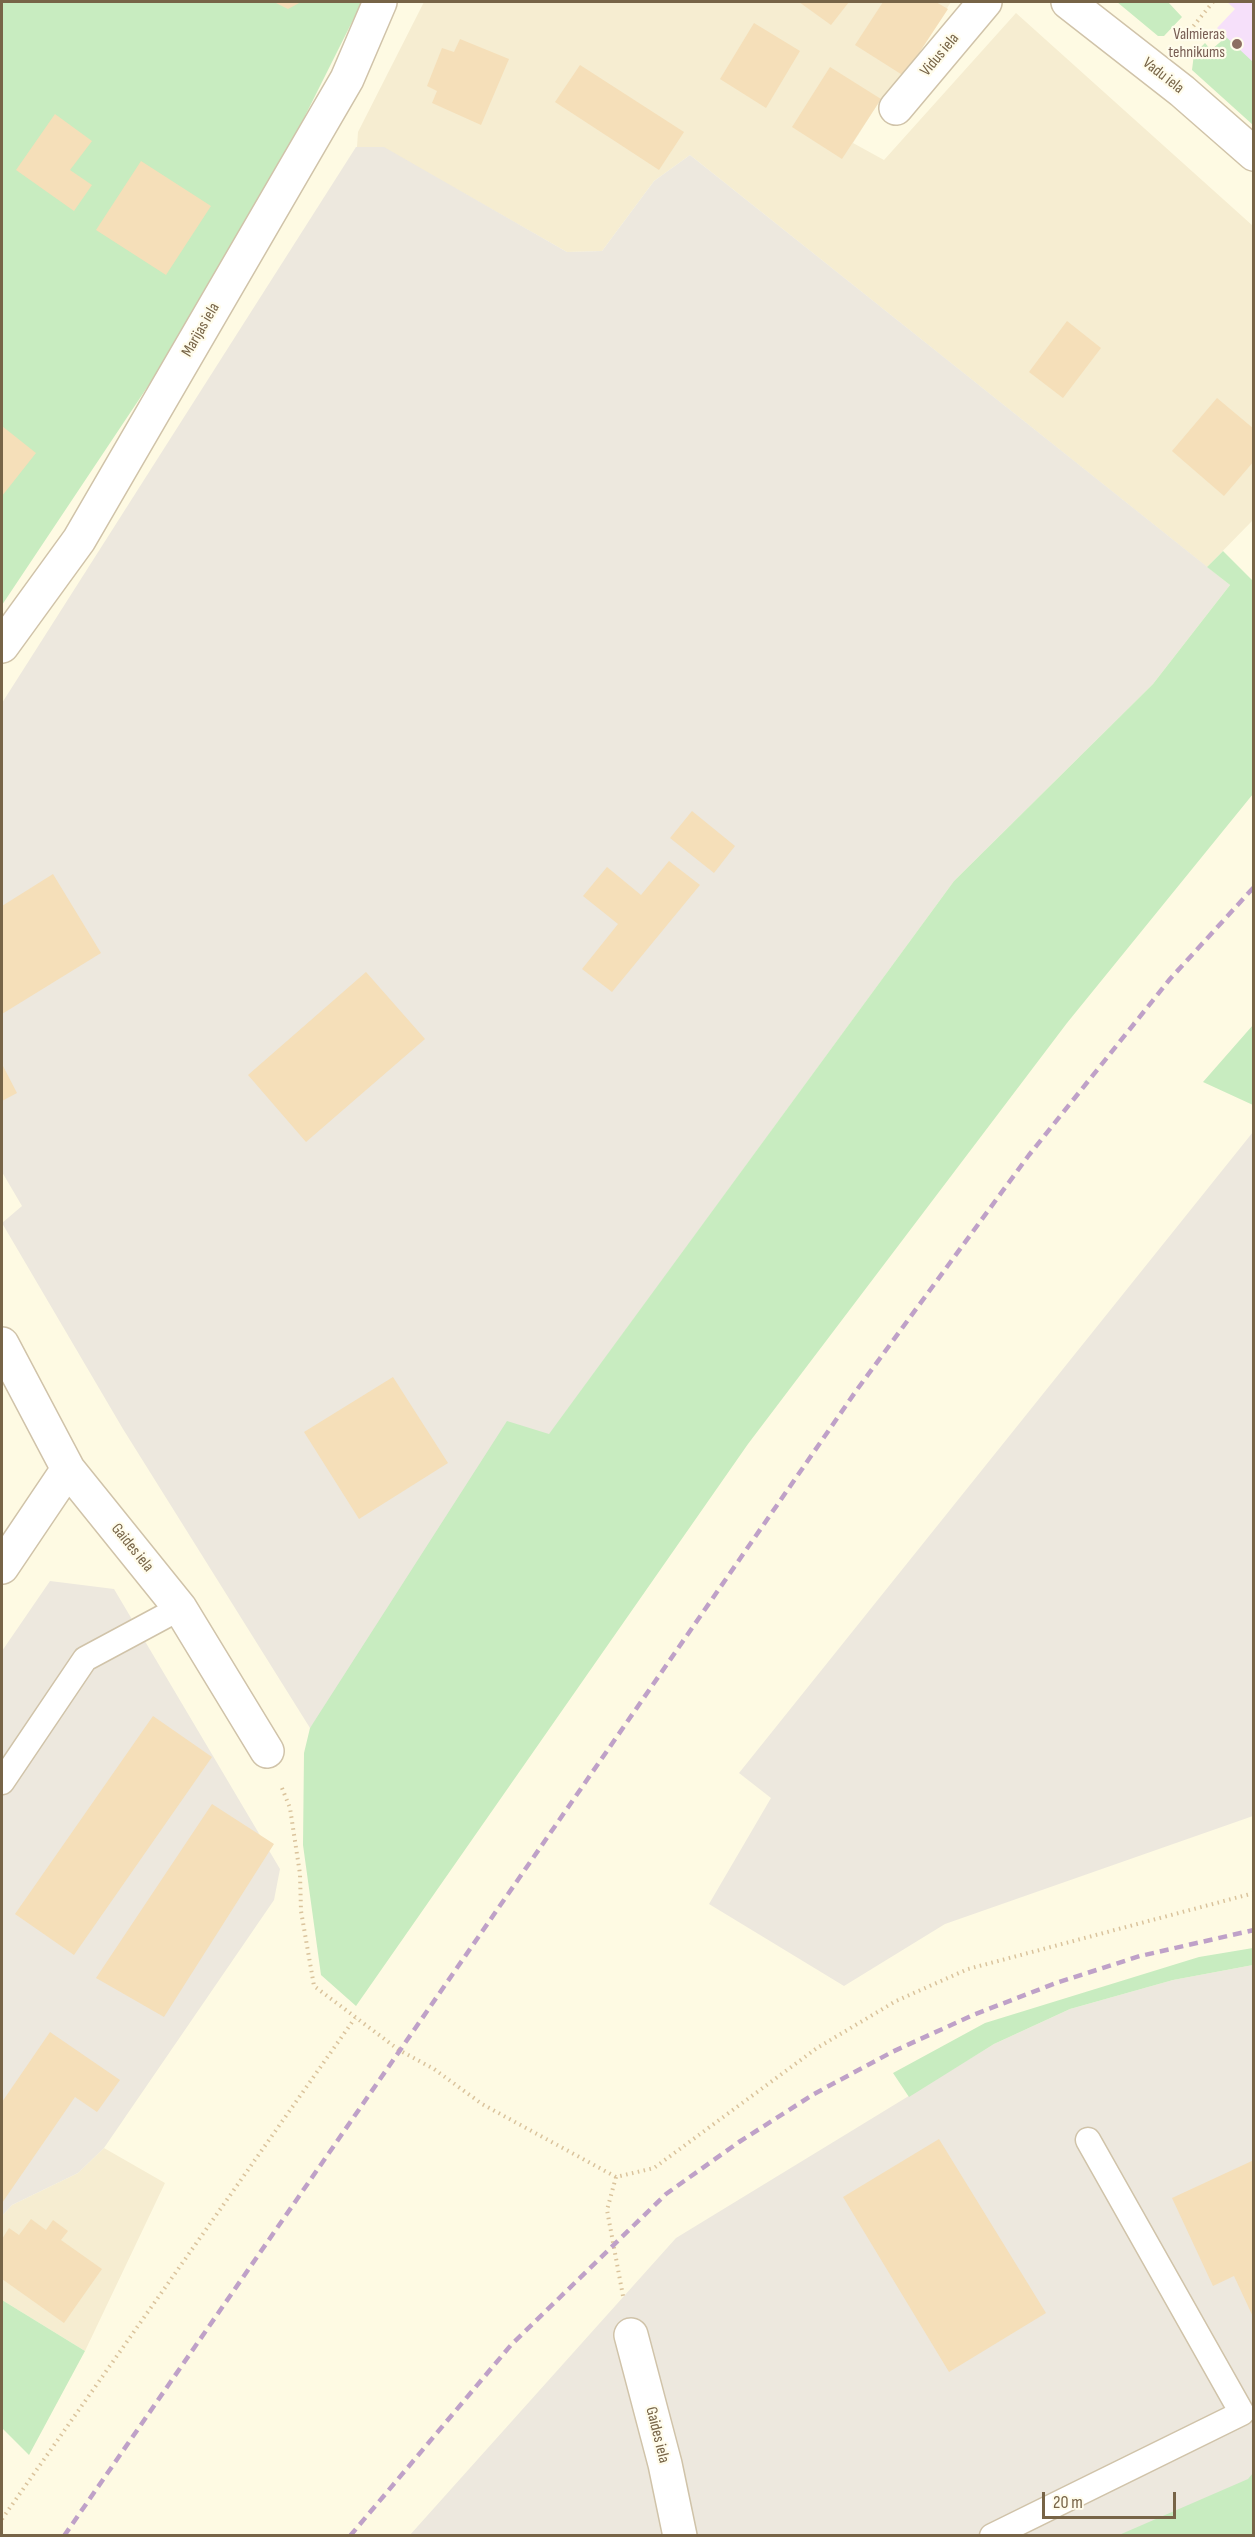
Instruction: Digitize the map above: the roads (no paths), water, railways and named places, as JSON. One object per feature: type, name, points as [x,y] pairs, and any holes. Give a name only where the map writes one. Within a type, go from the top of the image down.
[{"type":"street","name":"Marijas iela","points":[[2,646],[79,540],[347,79],[380,2]]},
{"type":"street","name":"Vidus iela","points":[[896,108],[985,2]]},
{"type":"street","name":"Vadu iela","points":[[1068,2],[1182,90],[1254,154]]},
{"type":"street","name":"Gaides iela","points":[[2,1344],[68,1469],[180,1608],[267,1751]]},
{"type":"street","points":[[2,1567],[68,1469]]},
{"type":"street","name":"Gaides iela","points":[[631,2335],[680,2535]]},
{"type":"lane","points":[[2,1782],[85,1659],[180,1608]]},
{"type":"lane","points":[[992,2535],[1242,2413],[1088,2140]]},
{"type":"railway","points":[[64,2536],[856,1391],[1029,1155],[1170,979],[1254,887]]},
{"type":"railway","points":[[350,2536],[511,2345],[666,2194],[739,2142],[814,2094],[892,2052],[973,2015],[1056,1983],[1140,1956],[1254,1930]]},
{"type":"place","name":"Valmieras tehnikums","points":[[1237,44]]}]
